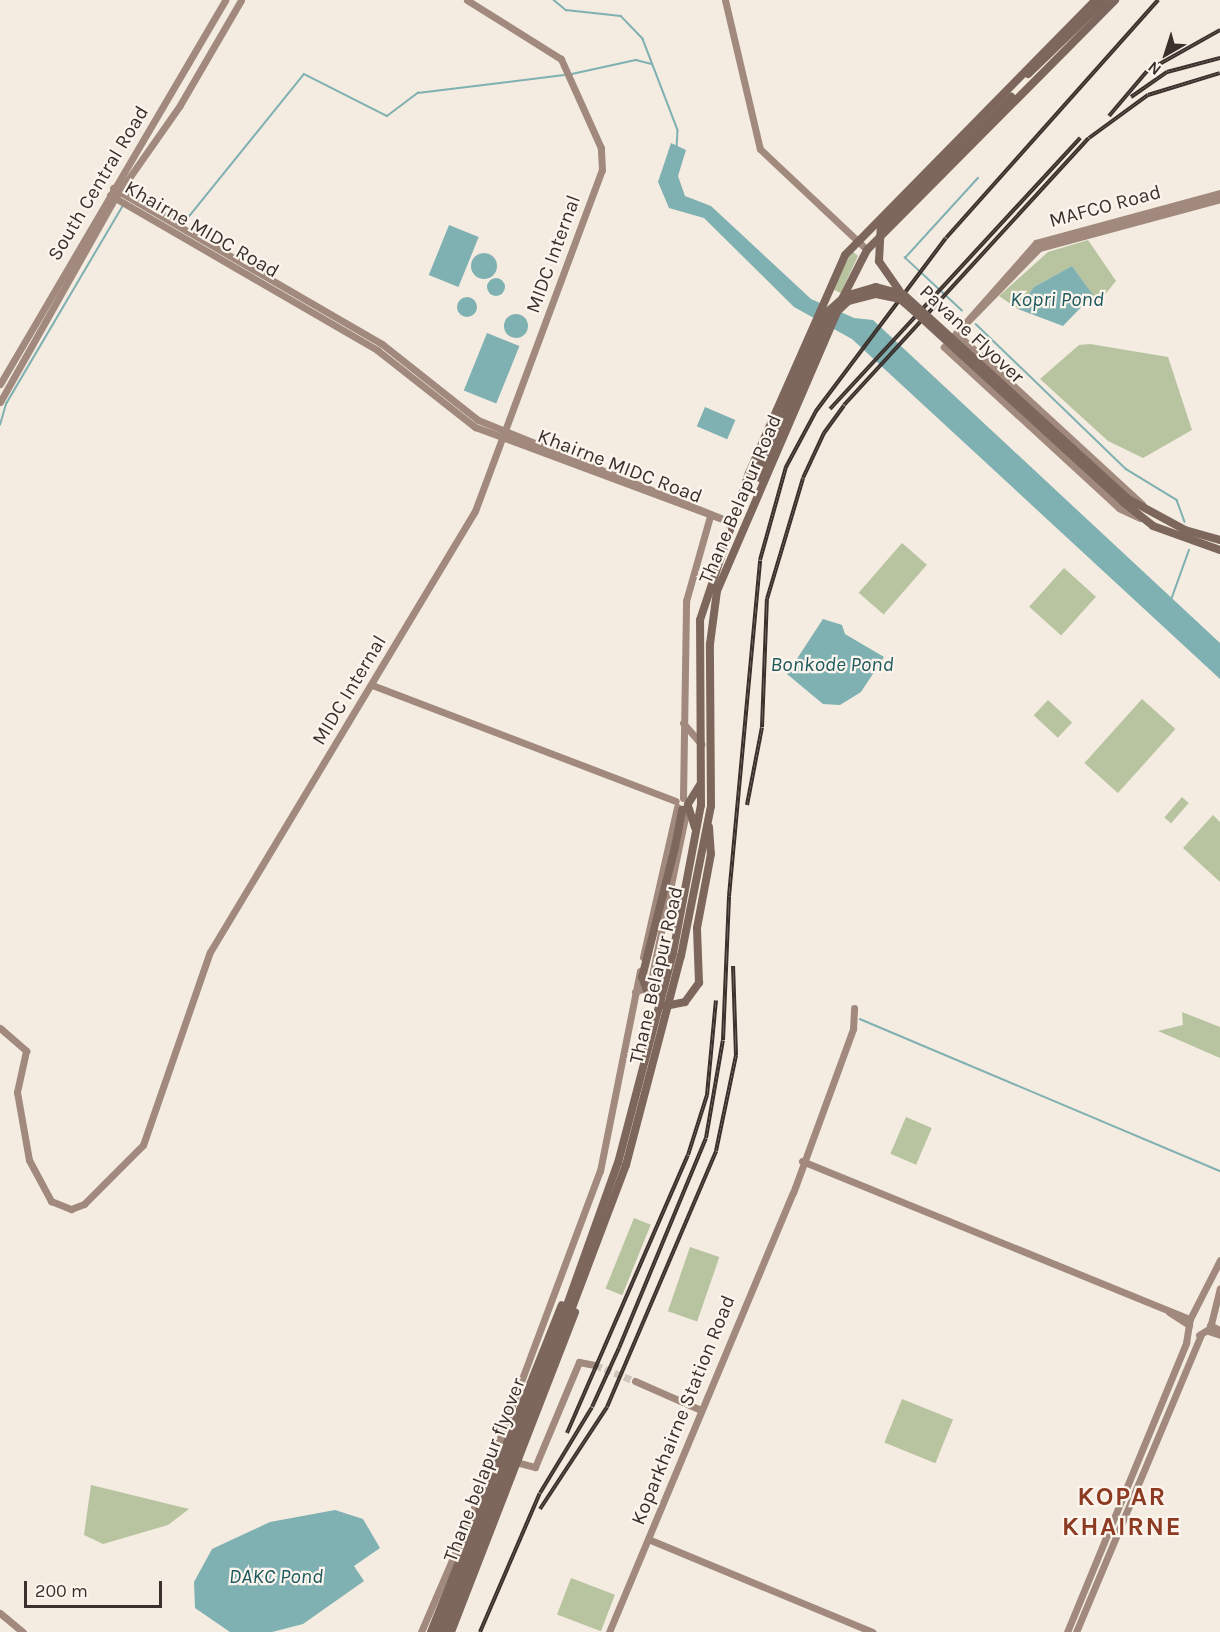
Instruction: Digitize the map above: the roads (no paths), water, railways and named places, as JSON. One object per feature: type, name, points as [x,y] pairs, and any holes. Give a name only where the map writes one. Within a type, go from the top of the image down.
[{"type":"main road","points":[[903,294],[879,261],[881,228],[1009,95],[1096,0]]},
{"type":"main road","points":[[1009,95],[1044,66],[1105,0]]},
{"type":"main road","name":"Thane Belapur Road","points":[[576,1288],[629,1155],[681,956],[709,816],[711,622],[742,526],[867,250],[1044,66],[1115,0]]},
{"type":"main road","name":"Thane Belapur Road","points":[[576,1288],[624,1141],[673,952],[696,830],[701,784],[700,621],[733,523],[822,301],[856,240],[1009,95]]},
{"type":"main road","name":"Pavane Flyover","points":[[742,526],[758,477],[830,307],[865,288],[903,294],[1126,501],[1142,519],[1220,550]]},
{"type":"main road","name":"Pavane Flyover","points":[[733,523],[758,477],[829,319],[848,301],[876,294],[900,299],[1126,501],[1220,540]]},
{"type":"main road","points":[[701,784],[683,805],[675,847],[642,976],[650,999],[665,1006],[685,1002],[699,983],[697,928],[711,854],[709,816]]},
{"type":"main road","points":[[683,805],[696,830]]},
{"type":"main road","points":[[564,1320],[576,1288]]},
{"type":"main road","points":[[431,1632],[499,1461],[576,1288]]},
{"type":"main road","points":[[451,1632],[573,1323],[576,1288]]},
{"type":"main road","name":"Thane belapur flyover","points":[[438,1632],[564,1320]]},
{"type":"main road","name":"Thane belapur flyover","points":[[444,1632],[564,1320]]},
{"type":"main road","points":[[490,1458],[517,1467]]},
{"type":"street","name":"South Central Road","points":[[0,384],[225,0]]},
{"type":"street","name":"South Central Road","points":[[0,402],[114,193],[180,105],[241,0]]},
{"type":"street","name":"MIDC Internal","points":[[0,1028],[27,1051],[17,1092],[29,1160],[51,1201],[72,1209],[84,1204],[143,1145],[210,952],[475,511],[602,170],[602,148],[561,59],[466,0]]},
{"type":"street","points":[[725,0],[760,149],[867,250]]},
{"type":"street","name":"Khairne MIDC Road","points":[[114,193],[377,350],[475,426],[503,434],[733,523]]},
{"type":"street","name":"MAFCO Road","points":[[963,326],[1036,243],[1220,193]]},
{"type":"street","name":"MAFCO Road","points":[[1142,519],[1119,508],[944,347],[1039,248],[1220,199]]},
{"type":"street","points":[[956,333],[1149,511]]},
{"type":"street","points":[[635,992],[650,985],[683,805],[686,601],[711,515]]},
{"type":"street","points":[[372,685],[683,805]]},
{"type":"street","points":[[683,722],[701,744]]},
{"type":"street","points":[[421,1632],[490,1458],[611,1135],[618,1061],[683,805]]},
{"type":"street","name":"Koparkhairne Station Road","points":[[609,1632],[787,1201],[853,1021],[854,1008]]},
{"type":"street","points":[[802,1161],[1220,1335]]},
{"type":"street","points":[[1066,1632],[1191,1322],[1220,1260]]},
{"type":"street","points":[[1077,1632],[1207,1328],[1220,1288]]},
{"type":"street","points":[[1191,1322],[1220,1330]]},
{"type":"street","points":[[517,1467],[535,1467],[579,1362],[595,1365]]},
{"type":"street","points":[[635,1381],[701,1410]]},
{"type":"street","points":[[648,1539],[873,1632]]},
{"type":"street","points":[[0,1613],[23,1632]]},
{"type":"water","points":[[671,143],[686,150],[678,176],[685,196],[711,206],[811,299],[854,318],[873,320],[1220,643],[1220,679],[852,339],[794,307],[704,218],[669,208],[658,182]]},
{"type":"water","points":[[449,225],[479,237],[458,287],[429,275]]},
{"type":"water","points":[[484,253],[493,257],[497,266],[493,275],[484,279],[475,275],[471,266],[475,257]]},
{"type":"water","name":"Kopri Pond","points":[[1072,266],[1093,295],[1063,326],[1018,309],[1034,287]]},
{"type":"water","points":[[496,278],[502,281],[505,287],[502,293],[496,296],[490,293],[487,287],[490,281]]},
{"type":"water","points":[[467,297],[474,300],[477,307],[474,314],[467,317],[460,314],[457,307],[460,300]]},
{"type":"water","points":[[516,314],[521,315],[527,321],[527,331],[521,337],[516,338],[511,337],[505,331],[504,326],[505,321],[511,315]]},
{"type":"water","points":[[487,333],[519,346],[496,404],[464,390]]},
{"type":"water","points":[[705,407],[735,420],[727,439],[697,426]]},
{"type":"water","name":"Bonkode Pond","points":[[823,619],[842,625],[845,634],[884,657],[861,692],[840,705],[823,704],[787,674]]},
{"type":"water","name":"DAKC Pond","points":[[335,1510],[363,1519],[380,1548],[354,1566],[364,1581],[303,1624],[272,1632],[230,1632],[195,1608],[194,1582],[212,1549],[270,1522]]},
{"type":"waterway","points":[[554,0],[566,10],[621,16],[643,39],[678,130],[677,148]]},
{"type":"waterway","points":[[572,74],[636,60],[652,64]]},
{"type":"waterway","points":[[163,213],[187,219],[304,74],[387,116],[418,93],[564,75]]},
{"type":"waterway","points":[[962,311],[905,258],[978,178]]},
{"type":"waterway","points":[[0,425],[6,404],[122,207]]},
{"type":"waterway","points":[[976,324],[1126,469],[1177,500],[1185,522]]},
{"type":"waterway","points":[[1171,600],[1189,550]]},
{"type":"waterway","points":[[860,1019],[1220,1171]]},
{"type":"tunnel","points":[[595,1365],[635,1381]]},
{"type":"railway","points":[[480,1632],[540,1493],[592,1407],[619,1348],[706,1138],[723,1040],[729,896],[760,560],[786,467],[816,411],[946,238],[1158,0]]},
{"type":"railway","points":[[1109,116],[1147,71],[1220,30]]},
{"type":"railway","points":[[1131,97],[1167,72],[1220,58]]},
{"type":"railway","points":[[747,805],[762,727],[767,599],[803,478],[824,433],[844,405],[1089,138],[1148,95],[1220,73]]},
{"type":"railway","points":[[830,409],[1080,138]]},
{"type":"railway","points":[[540,1509],[607,1407],[716,1151],[736,1055],[733,966]]},
{"type":"railway","points":[[567,1433],[688,1155],[707,1095],[716,1000]]},
{"type":"district","name":"KOPAR KHAIRNE","points":[[1122,1512]]}]
